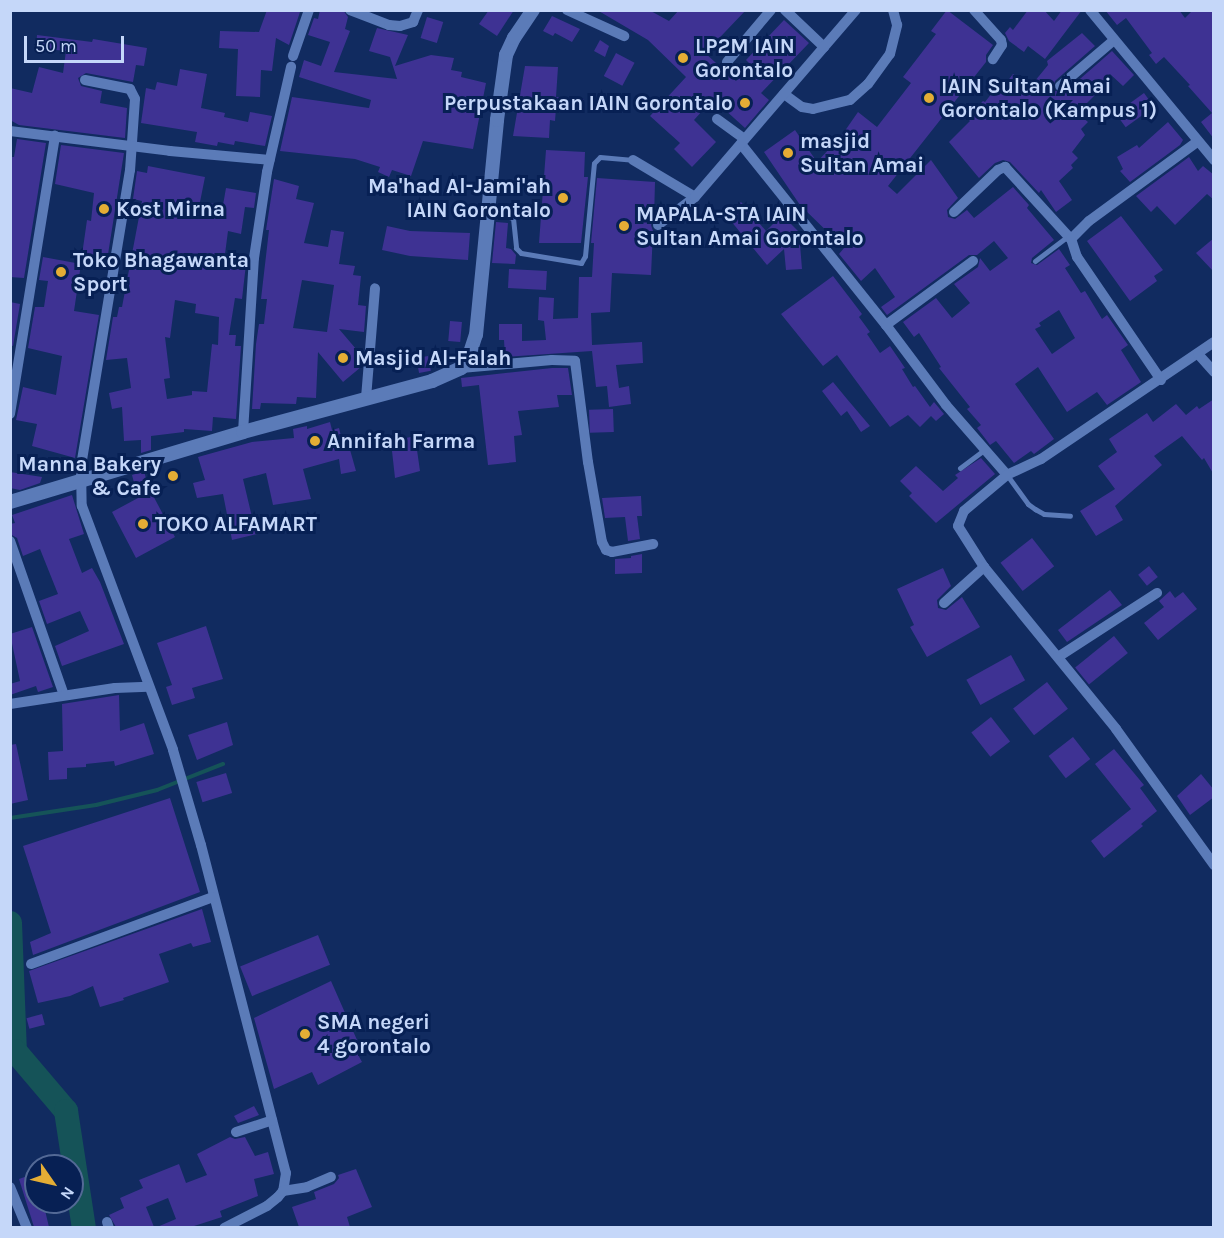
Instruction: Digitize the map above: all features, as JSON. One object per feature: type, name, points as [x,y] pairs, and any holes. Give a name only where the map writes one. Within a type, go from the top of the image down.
[{"type":"street","points":[[243,432],[254,258],[270,160],[292,61],[309,10]]},
{"type":"street","points":[[350,10],[389,25],[400,26],[413,22],[418,10]]},
{"type":"street","points":[[461,368],[469,357],[476,335],[499,100],[506,55],[532,10]]},
{"type":"street","points":[[567,10],[624,36]]},
{"type":"street","points":[[662,222],[695,197],[855,10]]},
{"type":"street","points":[[784,94],[802,107],[813,109],[850,100],[868,84],[890,54],[897,25],[893,10]]},
{"type":"street","points":[[974,10],[1001,40],[1002,45],[993,58]]},
{"type":"street","points":[[1090,10],[1214,160]]},
{"type":"street","points":[[727,62],[769,11]]},
{"type":"street","points":[[786,11],[824,46]]},
{"type":"street","points":[[1060,86],[1114,40]]},
{"type":"street","points":[[85,80],[133,91],[135,99],[130,170],[85,437],[81,483],[83,514],[184,786],[284,1160],[286,1173],[283,1191]]},
{"type":"street","points":[[717,119],[743,142],[946,405],[1007,475]]},
{"type":"street","points":[[10,131],[270,160]]},
{"type":"street","points":[[10,414],[55,136]]},
{"type":"street","points":[[1070,238],[1089,221],[1197,141]]},
{"type":"street","points":[[633,160],[695,197]]},
{"type":"street","points":[[954,213],[998,170],[1005,167],[1070,238],[1077,257],[1093,282],[1161,380]]},
{"type":"street","points":[[886,325],[973,261]]},
{"type":"street","points":[[366,398],[375,288]]},
{"type":"street","points":[[1214,342],[1041,459],[1007,475],[964,511],[958,520],[959,530],[984,567],[1123,738],[1214,866]]},
{"type":"street","points":[[1198,354],[1214,372]]},
{"type":"street","points":[[10,502],[81,483],[243,432],[432,381],[461,368],[552,360],[575,361],[588,462],[602,542],[606,550],[612,552],[653,544]]},
{"type":"street","points":[[10,541],[64,694]]},
{"type":"street","points":[[944,603],[984,567]]},
{"type":"street","points":[[1058,657],[1157,593]]},
{"type":"street","points":[[10,704],[64,694],[148,687]]},
{"type":"street","points":[[31,964],[213,897]]},
{"type":"street","points":[[236,1132],[272,1120]]},
{"type":"street","points":[[224,1227],[267,1206],[283,1191],[307,1187],[331,1177]]},
{"type":"street","points":[[10,1187],[27,1227]]},
{"type":"lane","points":[[488,213],[513,218],[516,248],[520,253],[581,263],[585,256],[594,163],[600,158],[633,160]]},
{"type":"lane","points":[[1035,261],[1070,238]]},
{"type":"lane","points":[[960,468],[984,450]]},
{"type":"lane","points":[[1007,475],[1035,510],[1044,514],[1070,516]]},
{"type":"building","points":[[267,10],[300,12],[289,45],[276,38],[272,71],[261,70],[260,97],[236,96],[238,49],[219,48],[220,31],[259,32]]},
{"type":"building","points":[[320,10],[343,10],[348,17],[345,29],[350,31],[334,72],[397,79],[390,57],[369,51],[377,28],[408,35],[395,66],[431,55],[454,58],[451,70],[462,72],[461,77],[486,83],[473,149],[423,141],[411,176],[392,170],[389,177],[378,172],[380,167],[355,159],[280,151],[292,97],[369,108],[371,100],[299,77],[304,60],[321,66],[330,42],[308,35],[314,18],[318,19]]},
{"type":"building","points":[[489,10],[514,10],[497,36],[479,24]]},
{"type":"building","points":[[597,10],[649,10],[669,21],[679,10],[746,10],[705,53],[736,81],[751,65],[746,60],[784,20],[809,43],[761,93],[769,100],[745,128],[713,99],[694,120],[716,142],[692,167],[674,149],[680,143],[650,116],[686,77],[648,40]]},
{"type":"building","points":[[947,10],[993,45],[986,55],[986,62],[888,186],[897,194],[931,160],[958,198],[947,210],[948,217],[955,219],[967,210],[974,218],[1013,187],[1054,240],[1032,258],[1031,263],[1037,265],[1059,249],[1070,265],[1065,268],[1081,293],[1085,291],[1102,319],[1107,315],[1128,345],[1121,350],[1141,382],[1107,405],[1097,392],[1067,412],[1038,367],[1015,384],[1054,439],[1034,454],[1031,451],[1014,463],[996,441],[990,445],[977,428],[981,425],[967,409],[970,407],[939,368],[941,367],[919,333],[914,337],[903,322],[936,298],[952,318],[970,303],[954,284],[978,267],[980,258],[990,271],[1008,258],[994,241],[977,255],[969,255],[887,315],[881,307],[895,297],[875,268],[861,281],[839,254],[844,248],[800,205],[764,152],[795,130],[817,162],[842,135],[858,112],[877,127],[911,83],[903,77],[936,34],[931,31]],"holes":[[[1059,310],[1075,338],[1052,354],[1035,329],[1041,326],[1039,323]]]},
{"type":"building","points":[[1028,10],[1044,10],[1054,21],[1062,10],[1082,10],[1045,59],[1028,46],[1024,52],[1009,41],[1005,33],[1010,27],[1013,30]]},
{"type":"building","points":[[1105,10],[1179,10],[1185,18],[1193,10],[1214,10],[1214,139],[1201,122],[1212,113],[1188,86],[1190,85],[1164,57],[1156,64],[1149,55],[1152,53],[1126,18],[1117,25]]},
{"type":"building","points":[[552,16],[580,29],[572,42],[555,33],[553,36],[543,31]]},
{"type":"building","points":[[427,17],[443,22],[437,43],[421,38]]},
{"type":"building","points":[[1082,33],[1095,46],[1055,81],[1053,87],[1055,91],[1065,92],[1112,51],[1134,75],[1123,86],[1110,74],[1094,89],[1097,93],[1077,113],[1088,122],[1081,129],[1085,135],[1072,152],[1078,158],[1071,165],[1073,168],[1059,181],[1072,200],[1056,212],[1041,190],[1039,193],[1010,162],[1003,160],[995,163],[979,178],[949,142],[970,121],[967,118],[983,101],[985,102],[999,84],[1003,87],[1013,74],[1030,87],[1048,65],[1047,61]]},
{"type":"building","points":[[37,35],[92,42],[93,39],[147,48],[144,66],[136,65],[133,82],[86,73],[78,78],[81,86],[102,91],[100,103],[127,108],[125,138],[19,125],[10,120],[10,88],[32,93],[39,67],[63,73],[66,51],[36,48]]},
{"type":"building","points":[[600,40],[609,46],[605,57],[594,51]]},
{"type":"building","points":[[616,53],[635,63],[622,86],[604,76]]},
{"type":"building","points":[[525,66],[558,67],[556,97],[584,99],[583,109],[556,108],[555,121],[550,120],[549,138],[513,136]]},
{"type":"building","points":[[180,69],[207,74],[201,108],[225,113],[224,117],[248,122],[250,112],[272,116],[265,146],[235,141],[234,145],[218,142],[217,146],[195,142],[197,132],[141,123],[146,88],[155,90],[157,82],[177,86]]},
{"type":"building","points":[[1144,93],[1154,107],[1126,127],[1116,114]]},
{"type":"building","points":[[1168,122],[1183,140],[1180,145],[1130,182],[1120,171],[1123,169],[1117,157],[1137,145],[1139,148]]},
{"type":"building","points":[[17,139],[46,143],[24,278],[10,277],[10,157],[14,157]]},
{"type":"building","points":[[61,145],[124,153],[106,267],[81,262],[87,220],[91,221],[94,193],[55,184]]},
{"type":"building","name":"Ma'had Al-Jami'ah IAIN Gorontalo","points":[[546,150],[585,152],[584,177],[588,177],[581,243],[539,243]]},
{"type":"building","points":[[1189,157],[1198,171],[1203,166],[1214,175],[1214,200],[1207,194],[1175,225],[1157,206],[1151,212],[1136,196]]},
{"type":"building","points":[[148,166],[205,177],[200,202],[223,205],[226,188],[256,193],[254,208],[245,207],[241,234],[228,231],[225,254],[225,260],[246,264],[242,299],[235,298],[229,335],[236,335],[235,346],[241,346],[236,419],[213,417],[212,431],[184,429],[184,432],[151,436],[151,450],[141,453],[141,440],[124,441],[122,407],[112,409],[109,393],[131,388],[127,358],[106,360],[113,317],[117,317],[119,307],[122,307],[142,201],[133,199],[137,171],[147,173]],"holes":[[[175,300],[196,304],[195,313],[219,317],[218,345],[212,344],[207,392],[192,391],[192,395],[167,399],[164,379],[170,378],[165,337],[170,338]]]},
{"type":"building","points":[[597,178],[655,182],[654,219],[651,225],[653,231],[651,275],[612,273],[610,312],[591,313],[592,345],[642,342],[643,363],[616,365],[619,388],[629,386],[631,404],[609,407],[607,386],[596,387],[592,351],[505,357],[504,340],[499,340],[499,324],[522,324],[522,341],[546,340],[544,321],[538,320],[539,297],[554,298],[553,319],[578,318],[579,277],[592,277],[594,243],[591,243]]},
{"type":"building","points":[[274,179],[299,186],[296,199],[314,203],[304,243],[328,247],[331,230],[344,232],[339,264],[355,266],[353,275],[361,276],[358,305],[366,306],[364,332],[339,329],[362,356],[361,367],[343,382],[318,352],[316,398],[297,397],[296,404],[261,403],[260,409],[252,409],[256,344],[259,324],[264,324],[267,299],[261,299],[269,230],[266,230]],"holes":[[[302,280],[334,285],[327,332],[293,328]]]},
{"type":"building","points":[[741,202],[766,231],[782,215],[806,239],[800,244],[802,269],[786,270],[784,249],[767,265],[726,215]]},
{"type":"building","points":[[1121,216],[1163,270],[1154,276],[1157,281],[1130,301],[1087,241]]},
{"type":"building","points":[[496,222],[508,223],[506,248],[511,249],[516,255],[515,264],[492,263]]},
{"type":"building","points":[[387,226],[410,231],[470,233],[468,260],[410,256],[382,250]]},
{"type":"building","points":[[1214,238],[1214,272],[1196,253]]},
{"type":"building","points":[[43,257],[81,264],[74,311],[99,315],[75,458],[32,446],[37,424],[16,420],[23,387],[56,395],[62,356],[28,348],[35,307],[44,307],[48,281],[39,280]]},
{"type":"building","points":[[509,269],[547,271],[546,290],[508,288]]},
{"type":"building","points":[[833,276],[862,314],[859,317],[870,332],[867,334],[880,353],[890,346],[905,368],[902,369],[913,387],[915,386],[930,407],[934,402],[944,414],[936,421],[931,416],[920,427],[908,415],[890,427],[837,355],[823,366],[781,314]]},
{"type":"building","points":[[10,302],[20,304],[13,346],[10,345]]},
{"type":"building","points":[[450,321],[462,322],[460,342],[448,341]]},
{"type":"building","points":[[428,356],[431,371],[419,373],[416,358]]},
{"type":"building","points":[[568,368],[572,395],[557,395],[559,407],[518,411],[522,435],[514,436],[516,462],[488,465],[479,385],[462,387],[461,378]]},
{"type":"building","points":[[833,382],[870,426],[861,432],[847,411],[841,416],[822,391]]},
{"type":"building","points":[[1214,399],[1214,475],[1204,458],[1202,460],[1182,436],[1154,456],[1162,465],[1115,506],[1123,520],[1096,536],[1080,511],[1115,489],[1098,466],[1117,452],[1109,439],[1147,413],[1153,422],[1176,404],[1186,415],[1197,406],[1199,409]]},
{"type":"building","points":[[613,409],[614,432],[590,433],[589,410]]},
{"type":"building","points":[[330,422],[332,430],[339,428],[342,440],[347,439],[356,471],[341,474],[339,459],[303,469],[311,499],[273,505],[266,473],[243,479],[252,517],[257,516],[261,533],[232,540],[223,494],[197,498],[193,483],[205,480],[198,457],[252,442],[294,438],[293,429],[307,426],[307,429]]},
{"type":"building","points":[[415,436],[420,471],[395,478],[392,451],[398,450],[397,440]]},
{"type":"building","points":[[981,458],[995,474],[936,523],[909,496],[912,493],[900,481],[916,466],[943,491],[958,478],[955,475]]},
{"type":"building","name":"TOKO ALFAMART","points":[[144,471],[148,486],[175,537],[136,558],[112,512],[138,498],[132,475]]},
{"type":"building","points":[[10,472],[42,477],[40,483],[20,490],[10,488]]},
{"type":"building","points":[[72,495],[84,534],[69,539],[82,573],[92,568],[100,582],[124,644],[62,666],[55,646],[89,631],[80,611],[47,624],[39,601],[58,594],[40,549],[23,556],[17,538],[10,534],[10,524],[15,523],[12,515]]},
{"type":"building","points":[[641,496],[642,516],[637,516],[640,539],[628,541],[625,517],[605,518],[602,498]]},
{"type":"building","points":[[1032,538],[1054,566],[1023,591],[1000,563]]},
{"type":"building","points":[[642,554],[642,573],[615,574],[615,559],[631,558],[631,556]]},
{"type":"building","points":[[1149,566],[1158,577],[1147,586],[1138,575]]},
{"type":"building","points":[[943,568],[951,586],[937,600],[938,608],[946,610],[962,597],[980,627],[927,657],[910,627],[914,625],[897,589]]},
{"type":"building","points":[[1110,590],[1122,605],[1067,642],[1058,630]]},
{"type":"building","points":[[1170,591],[1175,598],[1183,592],[1197,609],[1158,640],[1144,623],[1164,607],[1159,601]]},
{"type":"building","points":[[206,626],[223,679],[192,688],[195,698],[172,705],[166,687],[172,685],[157,643]]},
{"type":"building","points":[[32,627],[53,687],[38,692],[36,686],[10,695],[10,684],[20,681],[10,634]]},
{"type":"building","points":[[1114,636],[1128,653],[1089,685],[1075,667]]},
{"type":"building","points":[[1011,655],[1025,680],[980,705],[966,680]]},
{"type":"building","points":[[1047,682],[1068,709],[1034,735],[1013,708]]},
{"type":"building","points":[[119,695],[120,731],[144,723],[154,754],[115,766],[114,761],[86,764],[86,767],[67,768],[67,779],[49,780],[48,752],[63,751],[62,704]]},
{"type":"building","points":[[991,717],[1010,741],[990,757],[971,732]]},
{"type":"building","points":[[227,722],[233,745],[197,760],[188,735]]},
{"type":"building","points":[[1073,737],[1090,759],[1066,778],[1049,756]]},
{"type":"building","points":[[16,744],[28,800],[10,804],[10,745]]},
{"type":"building","points":[[1114,749],[1144,785],[1140,788],[1157,811],[1141,824],[1143,826],[1104,858],[1091,841],[1131,809],[1095,764]]},
{"type":"building","points":[[226,773],[232,793],[202,802],[196,782]]},
{"type":"building","points":[[1201,774],[1214,790],[1214,797],[1190,815],[1177,796]]},
{"type":"building","points":[[170,798],[200,892],[33,955],[30,942],[51,933],[23,846]]},
{"type":"building","points":[[202,909],[211,942],[193,947],[191,943],[159,954],[169,982],[100,1007],[93,986],[70,996],[38,1003],[29,971]]},
{"type":"building","points":[[318,935],[330,965],[252,996],[240,966]]},
{"type":"building","name":"SMA negeri 4 gorontalo","points":[[331,981],[361,1049],[356,1051],[362,1062],[318,1085],[312,1072],[274,1089],[254,1018]]},
{"type":"building","points":[[42,1014],[45,1025],[29,1029],[27,1018]]},
{"type":"building","points":[[254,1106],[259,1115],[238,1123],[234,1116]]},
{"type":"building","points":[[230,1137],[235,1139],[245,1137],[255,1156],[268,1152],[274,1174],[254,1179],[258,1196],[220,1211],[222,1217],[191,1227],[157,1227],[176,1219],[168,1198],[146,1207],[154,1227],[116,1227],[109,1215],[124,1208],[120,1198],[143,1188],[139,1180],[179,1164],[186,1183],[207,1175],[197,1154]]},
{"type":"building","points":[[356,1169],[372,1207],[347,1217],[350,1227],[299,1227],[292,1207],[316,1199],[314,1192],[334,1184],[339,1178],[338,1175]]},
{"type":"building","points":[[24,1177],[24,1195],[19,1179]]},
{"type":"building","points":[[30,1214],[46,1214],[49,1227],[34,1227]]},
{"type":"waterway","points":[[10,818],[96,805],[157,790],[223,764]]},
{"type":"waterway","points":[[10,923],[15,1051],[66,1111],[84,1228]]},
{"type":"place","name":"LP2M IAIN Gorontalo","points":[[683,58]]},
{"type":"place","name":"IAIN Sultan Amai Gorontalo (Kampus 1)","points":[[929,98]]},
{"type":"place","name":"Perpustakaan IAIN Gorontalo","points":[[745,103]]},
{"type":"place","name":"masjid Sultan Amai","points":[[788,153]]},
{"type":"place","name":"Ma'had Al-Jami'ah IAIN Gorontalo","points":[[563,198]]},
{"type":"place","name":"Kost Mirna","points":[[104,209]]},
{"type":"place","name":"MAPALA-STA IAIN Sultan Amai Gorontalo","points":[[624,226]]},
{"type":"place","name":"Toko Bhagawanta Sport","points":[[61,272]]},
{"type":"place","name":"Masjid Al-Falah","points":[[343,358]]},
{"type":"place","name":"Annifah Farma","points":[[315,441]]},
{"type":"place","name":"Manna Bakery & Cafe","points":[[173,476]]},
{"type":"place","name":"TOKO ALFAMART","points":[[143,524]]},
{"type":"place","name":"SMA negeri 4 gorontalo","points":[[305,1034]]}]
